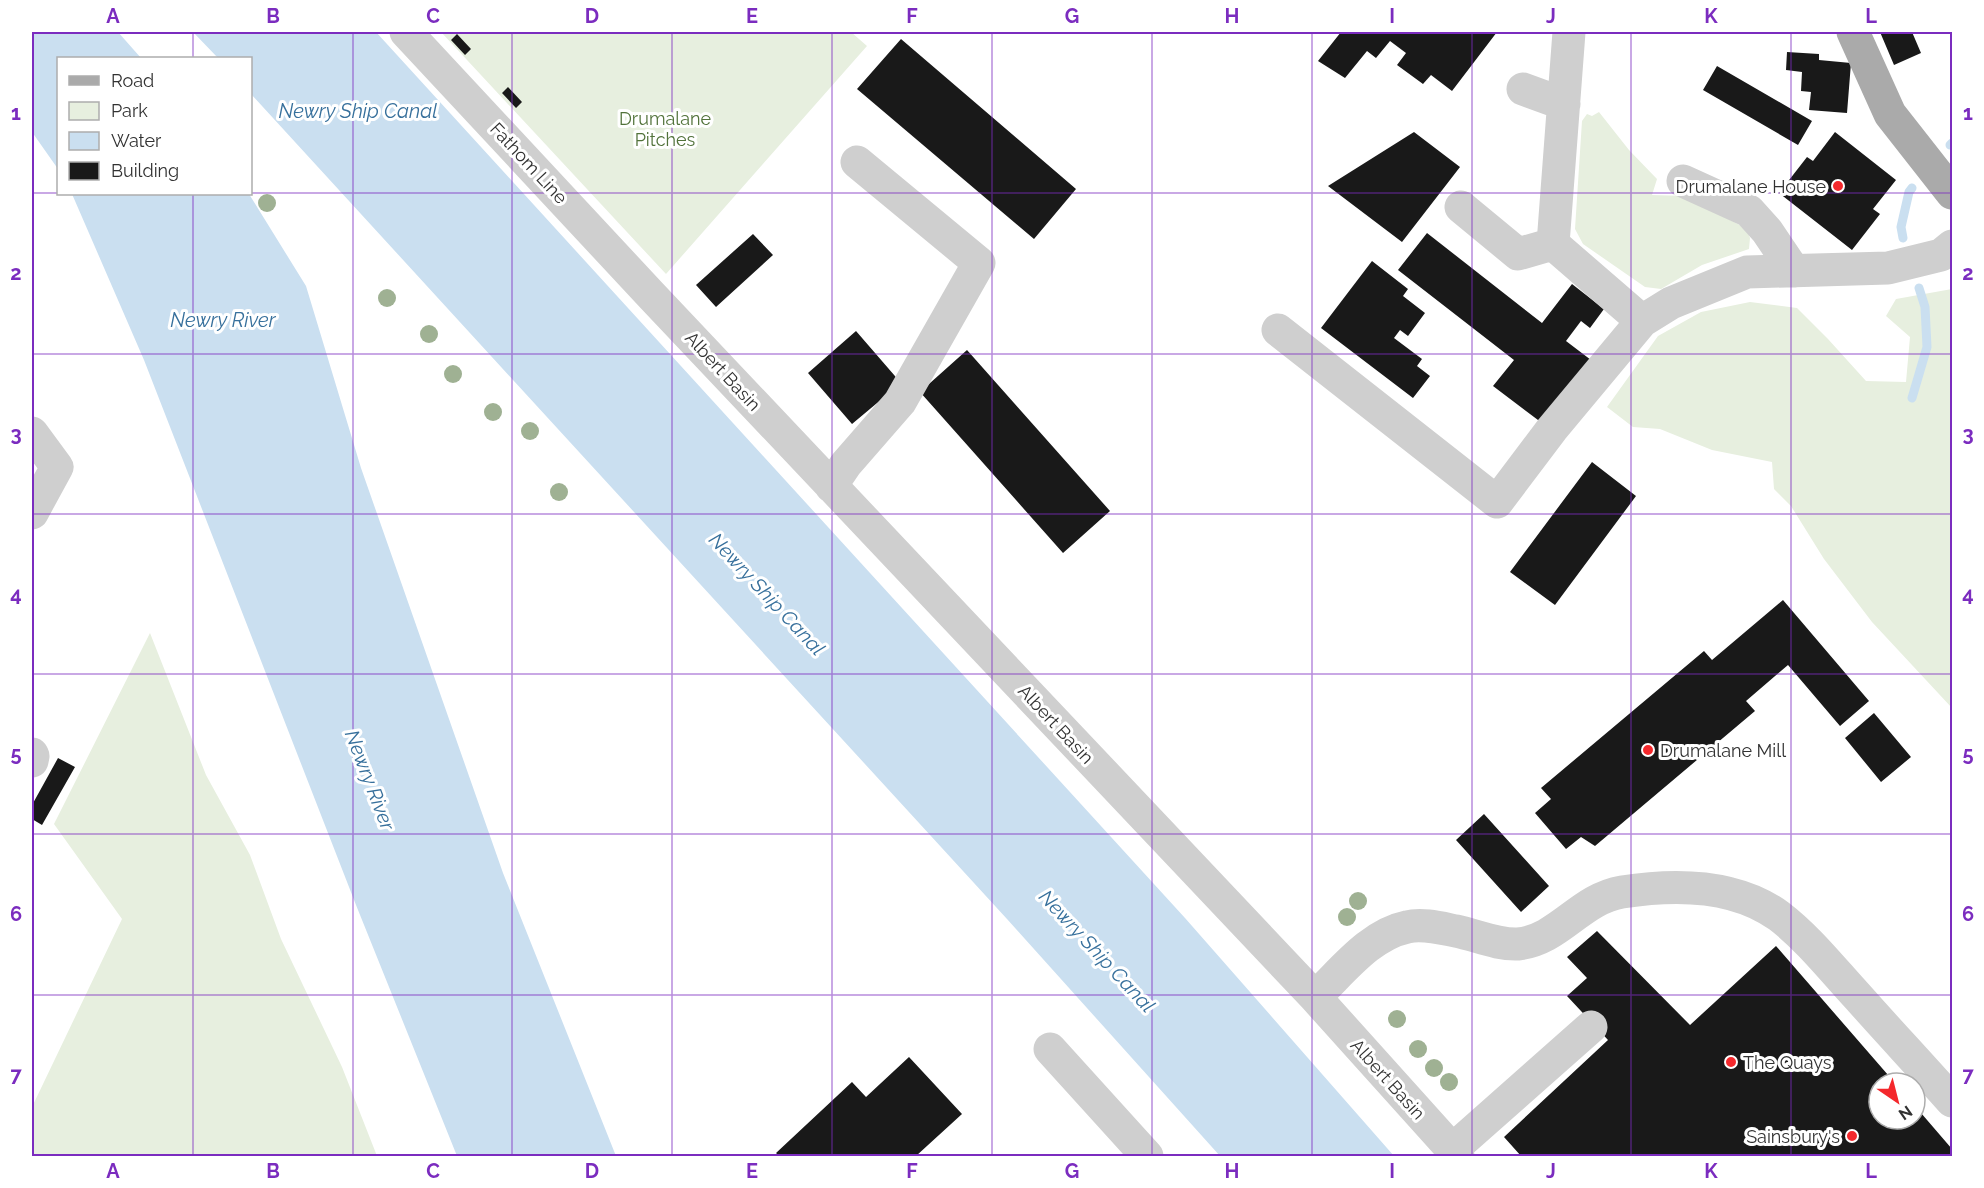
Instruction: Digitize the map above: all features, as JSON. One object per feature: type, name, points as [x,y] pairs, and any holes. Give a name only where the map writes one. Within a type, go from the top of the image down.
[{"type":"main road","points":[[1853,32],[1890,114],[1953,193]]},
{"type":"street","name":"Fathom Line","points":[[406,32],[651,295]]},
{"type":"street","points":[[1553,244],[1569,32]]},
{"type":"street","points":[[1523,89],[1564,104]]},
{"type":"street","points":[[831,486],[846,464],[900,402],[979,263],[857,162]]},
{"type":"street","points":[[1683,181],[1749,212],[1767,231],[1794,271]]},
{"type":"street","points":[[1461,207],[1518,254],[1553,244]]},
{"type":"street","points":[[1553,244],[1642,321]]},
{"type":"street","points":[[1278,330],[1497,502],[1552,429],[1642,321],[1671,303],[1747,272],[1888,268],[1941,255],[1953,246]]},
{"type":"street","name":"Albert Basin","points":[[651,295],[1315,997],[1455,1153]]},
{"type":"street","points":[[32,433],[57,467],[32,513]]},
{"type":"street","points":[[32,754],[32,761]]},
{"type":"street","points":[[1315,997],[1375,940],[1389,932],[1409,926],[1446,929],[1498,942],[1517,944],[1532,941],[1550,933],[1585,906],[1604,896],[1673,887],[1708,888],[1739,897],[1778,916],[1834,971],[1953,1101]]},
{"type":"street","points":[[1455,1153],[1591,1027]]},
{"type":"street","points":[[1050,1050],[1148,1156]]},
{"type":"green space","name":"Drumalane Pitches","points":[[441,32],[851,32],[867,46],[666,274]]},
{"type":"green space","points":[[1599,112],[1629,150],[1657,179],[1652,195],[1686,196],[1747,229],[1750,238],[1749,249],[1702,265],[1661,289],[1645,287],[1583,244],[1575,229],[1582,121],[1587,114],[1592,116]]},
{"type":"green space","points":[[1952,289],[1952,708],[1872,622],[1824,559],[1791,506],[1774,489],[1772,462],[1712,450],[1660,429],[1633,427],[1607,407],[1658,336],[1701,312],[1750,302],[1797,308],[1866,381],[1906,382],[1910,337],[1886,316],[1896,299]]},
{"type":"green space","points":[[150,633],[206,775],[250,855],[281,939],[342,1067],[377,1156],[32,1156],[32,1107],[122,919],[54,824]]},
{"type":"water","points":[[32,32],[118,32],[140,57],[57,57],[57,168],[32,132]]},
{"type":"water","name":"Newry Ship Canal","points":[[193,32],[376,32],[1185,918],[1394,1156],[1220,1156],[1007,919],[252,95],[252,57],[217,57]]},
{"type":"water","name":"Newry River","points":[[72,195],[250,195],[306,286],[361,468],[503,873],[616,1156],[457,1156],[356,905],[144,360]]},
{"type":"building","points":[[1341,32],[1497,32],[1452,91],[1431,75],[1423,84],[1397,65],[1406,53],[1390,41],[1376,58],[1367,51],[1345,78],[1318,61]]},
{"type":"building","points":[[1880,32],[1912,32],[1921,53],[1894,65]]},
{"type":"building","points":[[457,34],[471,49],[465,55],[451,40]]},
{"type":"building","points":[[901,39],[1076,189],[1034,239],[857,89]]},
{"type":"building","points":[[1787,52],[1819,54],[1819,60],[1851,63],[1847,113],[1809,110],[1811,92],[1801,91],[1802,72],[1786,70]]},
{"type":"building","points":[[1717,66],[1812,121],[1798,145],[1703,90]]},
{"type":"building","points":[[508,87],[522,102],[516,108],[502,93]]},
{"type":"building","points":[[1414,132],[1460,167],[1402,242],[1328,186]]},
{"type":"building","name":"Drumalane House","points":[[1835,132],[1896,180],[1873,209],[1880,214],[1852,250],[1779,193],[1807,157],[1813,161]]},
{"type":"building","points":[[1427,233],[1542,323],[1572,284],[1604,309],[1590,328],[1581,321],[1566,341],[1591,360],[1542,423],[1493,386],[1514,360],[1398,270]]},
{"type":"building","points":[[753,234],[773,255],[716,307],[696,285]]},
{"type":"building","points":[[1372,261],[1408,289],[1403,296],[1425,313],[1408,336],[1400,330],[1394,338],[1422,359],[1417,366],[1430,376],[1413,398],[1321,328]]},
{"type":"building","points":[[856,331],[901,383],[852,424],[808,373]]},
{"type":"building","points":[[967,350],[1110,511],[1063,553],[920,392]]},
{"type":"building","points":[[1592,462],[1636,496],[1555,605],[1510,572]]},
{"type":"building","name":"Drumalane Mill","points":[[1783,600],[1869,701],[1840,726],[1788,665],[1746,701],[1755,711],[1595,846],[1581,837],[1566,849],[1535,813],[1551,799],[1541,788],[1704,651],[1712,660]]},
{"type":"building","points":[[1874,713],[1911,757],[1881,782],[1845,738]]},
{"type":"building","points":[[58,758],[75,767],[42,825],[32,819],[32,805]]},
{"type":"building","points":[[1484,814],[1549,886],[1521,912],[1456,840]]},
{"type":"building","name":"The Quays","points":[[1597,931],[1690,1025],[1776,946],[1885,1071],[1867,1071],[1867,1131],[1927,1131],[1927,1120],[1952,1149],[1952,1156],[1521,1156],[1504,1137],[1608,1040],[1567,996],[1587,978],[1567,957]]},
{"type":"building","points":[[909,1057],[962,1114],[916,1156],[779,1156],[776,1153],[852,1082],[866,1097]]},
{"type":"waterway","points":[[1903,238],[1901,227],[1909,192],[1912,188]]},
{"type":"waterway","points":[[1912,398],[1927,347],[1925,307],[1919,288]]},
{"type":"place","name":"Drumalane House","points":[[1838,186]]},
{"type":"place","name":"Drumalane Mill","points":[[1648,750]]},
{"type":"place","name":"The Quays","points":[[1731,1062]]},
{"type":"place","name":"Sainsbury's","points":[[1852,1136]]}]
